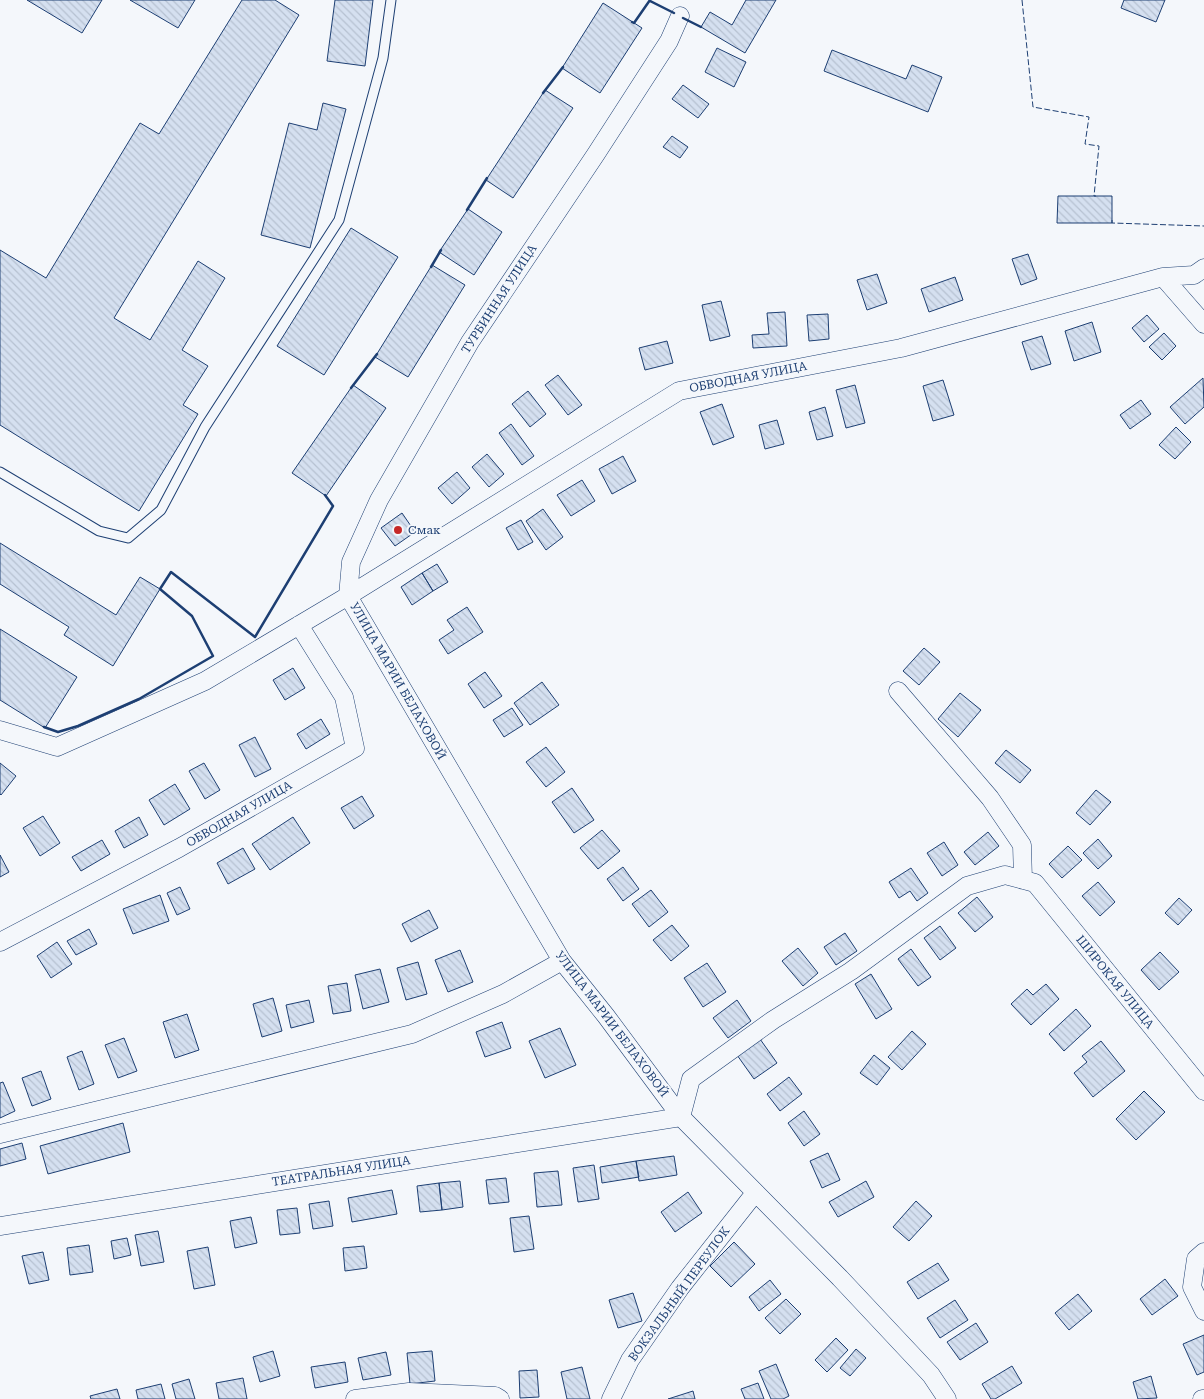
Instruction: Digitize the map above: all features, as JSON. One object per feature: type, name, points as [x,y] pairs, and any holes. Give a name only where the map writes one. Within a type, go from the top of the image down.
[{"type":"street","name":"ТУРБИННАЯ УЛИЦА","points":[[348,596],[350,562],[379,500],[470,342],[669,41],[680,16]]},
{"type":"street","name":"ОБВОДНАЯ УЛИЦА","points":[[0,730],[57,747],[205,681],[348,596],[679,391],[901,348],[1162,277],[1194,275],[1204,268]]},
{"type":"street","points":[[1162,277],[1204,324]]},
{"type":"street","name":"УЛИЦА МАРИИ БЕЛАХОВОЙ","points":[[348,596],[562,962],[606,1016],[681,1117],[840,1278],[931,1375],[947,1399]]},
{"type":"street","name":"ОБВОДНАЯ УЛИЦА","points":[[0,942],[179,848],[355,748],[344,697],[299,625]]},
{"type":"street","points":[[681,1117],[691,1079],[773,1020],[851,971],[967,886],[1005,875],[1022,880],[1022,845],[990,798],[898,691]]},
{"type":"street","name":"ШИРОКАЯ УЛИЦА","points":[[1022,880],[1035,883],[1204,1091]]},
{"type":"street","points":[[0,1134],[412,1034],[503,994],[562,962]]},
{"type":"street","name":"ТЕАТРАЛЬНАЯ УЛИЦА","points":[[0,1226],[681,1117]]},
{"type":"street","name":"ВОКЗАЛЬНЫЙ ПЕРЕУЛОК","points":[[610,1399],[630,1360],[680,1288],[755,1193]]},
{"type":"street","points":[[1204,1252],[1196,1259],[1192,1287],[1204,1311]]},
{"type":"street","points":[[355,1399],[409,1392],[494,1396],[500,1399]]},
{"type":"lane","points":[[0,472],[99,531],[128,538],[161,510],[205,427],[339,220],[383,58],[391,0]]},
{"type":"building","points":[[27,0],[102,0],[82,33]]},
{"type":"building","points":[[130,0],[195,0],[178,28]]},
{"type":"building","points":[[242,0],[275,0],[299,15],[114,318],[150,340],[198,261],[225,278],[182,350],[208,366],[183,405],[198,414],[139,511],[0,425],[0,250],[46,278],[140,123],[159,134]]},
{"type":"building","points":[[335,0],[373,0],[365,66],[327,61]]},
{"type":"building","points":[[746,0],[776,0],[745,53],[701,27],[710,12],[732,25]]},
{"type":"building","points":[[1124,0],[1165,0],[1156,22],[1121,8]]},
{"type":"building","points":[[603,3],[642,28],[600,93],[562,68]]},
{"type":"building","points":[[717,48],[746,62],[734,87],[705,72]]},
{"type":"building","points":[[832,50],[906,79],[912,65],[942,77],[928,112],[824,71]]},
{"type":"building","points":[[683,85],[709,104],[698,118],[672,99]]},
{"type":"building","points":[[545,90],[573,108],[513,198],[486,180]]},
{"type":"building","points":[[323,103],[346,109],[310,248],[261,235],[289,123],[317,130]]},
{"type":"building","points":[[672,136],[688,147],[680,158],[663,147]]},
{"type":"building","points":[[1058,196],[1112,196],[1112,223],[1057,223]]},
{"type":"building","points":[[468,209],[502,232],[474,275],[439,252]]},
{"type":"building","points":[[351,228],[398,257],[324,375],[277,346]]},
{"type":"building","points":[[1028,254],[1037,279],[1021,285],[1012,259]]},
{"type":"building","points":[[432,265],[465,285],[408,377],[375,357]]},
{"type":"building","points":[[877,274],[887,303],[867,310],[857,280]]},
{"type":"building","points":[[955,277],[963,300],[929,312],[921,289]]},
{"type":"building","points":[[721,301],[730,336],[710,341],[702,305]]},
{"type":"building","points":[[785,312],[787,346],[753,348],[752,335],[769,334],[767,313]]},
{"type":"building","points":[[828,314],[829,339],[809,341],[807,315]]},
{"type":"building","points":[[1147,315],[1159,329],[1144,342],[1132,328]]},
{"type":"building","points":[[1092,322],[1101,352],[1074,361],[1065,331]]},
{"type":"building","points":[[1164,333],[1176,346],[1162,360],[1149,347]]},
{"type":"building","points":[[1042,336],[1051,364],[1031,370],[1022,342]]},
{"type":"building","points":[[667,341],[673,363],[645,370],[639,348]]},
{"type":"building","points":[[558,375],[582,405],[568,415],[545,385]]},
{"type":"building","points":[[1203,378],[1204,407],[1185,424],[1170,407]]},
{"type":"building","points":[[943,380],[954,415],[933,421],[923,386]]},
{"type":"building","points":[[353,385],[386,408],[326,496],[292,473]]},
{"type":"building","points":[[855,385],[865,423],[846,428],[836,390]]},
{"type":"building","points":[[528,391],[546,414],[530,427],[512,404]]},
{"type":"building","points":[[1141,400],[1151,414],[1130,429],[1120,415]]},
{"type":"building","points":[[722,404],[734,437],[713,445],[700,412]]},
{"type":"building","points":[[825,407],[833,436],[817,440],[809,412]]},
{"type":"building","points":[[777,420],[784,444],[765,449],[759,425]]},
{"type":"building","points":[[511,424],[534,456],[522,465],[499,433]]},
{"type":"building","points":[[1176,427],[1191,442],[1175,459],[1159,445]]},
{"type":"building","points":[[487,454],[504,474],[489,487],[472,467]]},
{"type":"building","points":[[623,456],[636,481],[612,494],[599,469]]},
{"type":"building","points":[[457,472],[470,488],[452,504],[438,488]]},
{"type":"building","points":[[582,480],[595,501],[571,516],[557,495]]},
{"type":"building","points":[[543,509],[563,537],[546,550],[526,521]]},
{"type":"building","name":"Смак","points":[[402,513],[415,532],[395,546],[381,528]]},
{"type":"building","points":[[521,520],[533,542],[518,550],[506,528]]},
{"type":"building","points":[[0,543],[116,615],[140,577],[160,589],[113,666],[64,635],[69,627],[0,584]]},
{"type":"building","points":[[437,564],[448,582],[433,591],[422,573]]},
{"type":"building","points":[[422,573],[433,591],[412,605],[401,587]]},
{"type":"building","points":[[467,607],[483,632],[448,654],[439,640],[454,630],[447,620]]},
{"type":"building","points":[[0,629],[77,677],[45,728],[0,700]]},
{"type":"building","points":[[924,648],[940,662],[919,685],[903,671]]},
{"type":"building","points":[[293,668],[305,688],[285,700],[273,680]]},
{"type":"building","points":[[485,672],[502,696],[484,708],[468,684]]},
{"type":"building","points":[[542,682],[559,705],[530,725],[514,703]]},
{"type":"building","points":[[960,693],[981,710],[958,737],[938,719]]},
{"type":"building","points":[[512,708],[523,725],[504,737],[493,720]]},
{"type":"building","points":[[321,719],[330,734],[306,749],[297,734]]},
{"type":"building","points":[[255,737],[271,769],[255,777],[239,745]]},
{"type":"building","points":[[546,747],[565,772],[546,787],[526,762]]},
{"type":"building","points":[[1006,750],[1031,770],[1020,783],[995,763]]},
{"type":"building","points":[[0,763],[16,776],[1,795],[0,794]]},
{"type":"building","points":[[204,763],[220,790],[205,799],[189,771]]},
{"type":"building","points":[[175,784],[190,809],[164,825],[149,800]]},
{"type":"building","points":[[572,788],[594,820],[574,833],[552,802]]},
{"type":"building","points":[[1096,790],[1111,802],[1090,825],[1076,813]]},
{"type":"building","points":[[362,796],[374,816],[354,829],[341,808]]},
{"type":"building","points":[[43,816],[60,843],[40,856],[23,828]]},
{"type":"building","points":[[139,817],[148,835],[124,848],[115,831]]},
{"type":"building","points":[[293,817],[310,843],[270,870],[252,844]]},
{"type":"building","points":[[602,830],[620,851],[598,869],[580,848]]},
{"type":"building","points":[[988,832],[999,846],[975,865],[964,852]]},
{"type":"building","points":[[1098,839],[1112,856],[1098,869],[1083,853]]},
{"type":"building","points":[[102,840],[110,854],[81,871],[72,857]]},
{"type":"building","points":[[944,842],[958,865],[942,876],[927,853]]},
{"type":"building","points":[[1068,846],[1082,860],[1062,878],[1049,864]]},
{"type":"building","points":[[243,848],[255,869],[228,884],[217,863]]},
{"type":"building","points":[[0,855],[9,872],[0,877]]},
{"type":"building","points":[[623,867],[639,889],[623,901],[607,879]]},
{"type":"building","points":[[911,868],[928,893],[917,901],[910,891],[899,898],[889,882]]},
{"type":"building","points":[[1098,882],[1115,902],[1100,916],[1082,896]]},
{"type":"building","points":[[180,887],[190,909],[177,915],[167,893]]},
{"type":"building","points":[[651,890],[668,912],[649,927],[632,904]]},
{"type":"building","points":[[160,895],[169,921],[133,934],[123,909]]},
{"type":"building","points":[[977,897],[993,917],[975,932],[958,913]]},
{"type":"building","points":[[1179,898],[1192,910],[1178,925],[1165,913]]},
{"type":"building","points":[[429,910],[438,928],[411,942],[402,924]]},
{"type":"building","points":[[672,925],[689,946],[671,961],[653,940]]},
{"type":"building","points":[[940,926],[956,948],[940,960],[924,938]]},
{"type":"building","points":[[89,929],[97,944],[76,955],[67,941]]},
{"type":"building","points":[[845,933],[857,951],[836,965],[824,947]]},
{"type":"building","points":[[57,942],[72,964],[51,978],[37,956]]},
{"type":"building","points":[[798,948],[818,973],[803,986],[782,961]]},
{"type":"building","points":[[911,949],[931,977],[918,986],[898,959]]},
{"type":"building","points":[[460,950],[473,982],[448,992],[435,960]]},
{"type":"building","points":[[1160,952],[1179,972],[1159,990],[1141,970]]},
{"type":"building","points":[[418,962],[427,994],[406,1000],[397,968]]},
{"type":"building","points":[[707,963],[726,992],[703,1007],[684,978]]},
{"type":"building","points":[[380,969],[389,1002],[363,1009],[355,975]]},
{"type":"building","points":[[871,974],[892,1009],[876,1019],[855,984]]},
{"type":"building","points":[[347,983],[351,1011],[333,1014],[328,986]]},
{"type":"building","points":[[1046,984],[1059,999],[1031,1025],[1011,1004],[1027,989],[1033,995]]},
{"type":"building","points":[[273,998],[282,1031],[262,1037],[253,1004]]},
{"type":"building","points":[[309,1000],[314,1022],[291,1028],[286,1005]]},
{"type":"building","points":[[737,1000],[751,1021],[728,1038],[713,1018]]},
{"type":"building","points":[[1076,1009],[1091,1026],[1064,1051],[1049,1034]]},
{"type":"building","points":[[187,1014],[199,1050],[175,1058],[163,1022]]},
{"type":"building","points":[[502,1022],[511,1048],[485,1057],[476,1032]]},
{"type":"building","points":[[560,1028],[576,1065],[545,1078],[529,1041]]},
{"type":"building","points":[[912,1031],[926,1044],[902,1070],[888,1057]]},
{"type":"building","points":[[124,1038],[137,1071],[118,1078],[105,1045]]},
{"type":"building","points":[[760,1039],[777,1063],[754,1079],[737,1055]]},
{"type":"building","points":[[1101,1041],[1125,1071],[1093,1097],[1074,1073],[1087,1062],[1082,1056]]},
{"type":"building","points":[[82,1051],[94,1084],[79,1090],[67,1057]]},
{"type":"building","points":[[874,1055],[890,1068],[877,1085],[860,1073]]},
{"type":"building","points":[[41,1071],[51,1099],[32,1106],[22,1078]]},
{"type":"building","points":[[789,1077],[802,1094],[780,1111],[767,1094]]},
{"type":"building","points":[[3,1082],[15,1111],[0,1118],[0,1083]]},
{"type":"building","points":[[1144,1091],[1165,1112],[1136,1140],[1116,1119]]},
{"type":"building","points":[[804,1111],[820,1134],[804,1146],[788,1123]]},
{"type":"building","points":[[123,1123],[130,1152],[48,1174],[40,1146]]},
{"type":"building","points":[[22,1143],[26,1159],[0,1166],[0,1149]]},
{"type":"building","points":[[828,1153],[840,1180],[822,1188],[810,1161]]},
{"type":"building","points":[[674,1156],[677,1175],[639,1181],[636,1161]]},
{"type":"building","points":[[636,1161],[639,1177],[602,1183],[600,1167]]},
{"type":"building","points":[[594,1165],[599,1199],[578,1202],[573,1168]]},
{"type":"building","points":[[558,1171],[562,1205],[537,1207],[534,1173]]},
{"type":"building","points":[[506,1178],[509,1202],[489,1204],[486,1180]]},
{"type":"building","points":[[460,1181],[463,1207],[442,1210],[439,1183]]},
{"type":"building","points":[[866,1181],[874,1197],[838,1217],[829,1202]]},
{"type":"building","points":[[439,1183],[442,1210],[420,1212],[417,1186]]},
{"type":"building","points":[[392,1190],[397,1214],[352,1222],[348,1198]]},
{"type":"building","points":[[688,1192],[702,1213],[675,1232],[661,1212]]},
{"type":"building","points":[[329,1201],[333,1226],[313,1229],[309,1204]]},
{"type":"building","points":[[916,1201],[932,1216],[909,1241],[893,1227]]},
{"type":"building","points":[[297,1208],[300,1233],[280,1235],[277,1210]]},
{"type":"building","points":[[529,1216],[534,1249],[514,1252],[510,1218]]},
{"type":"building","points":[[251,1217],[257,1243],[235,1248],[230,1221]]},
{"type":"building","points":[[158,1231],[164,1262],[141,1266],[135,1235]]},
{"type":"building","points":[[127,1238],[131,1255],[114,1259],[111,1241]]},
{"type":"building","points":[[734,1242],[755,1264],[731,1287],[710,1266]]},
{"type":"building","points":[[89,1245],[93,1272],[70,1275],[67,1248]]},
{"type":"building","points":[[364,1246],[367,1268],[345,1271],[343,1248]]},
{"type":"building","points":[[208,1247],[215,1285],[194,1289],[187,1251]]},
{"type":"building","points":[[43,1252],[49,1280],[29,1284],[22,1256]]},
{"type":"building","points":[[938,1263],[949,1280],[918,1299],[907,1282]]},
{"type":"building","points":[[1165,1279],[1178,1296],[1152,1315],[1140,1299]]},
{"type":"building","points":[[770,1280],[781,1294],[759,1311],[749,1297]]},
{"type":"building","points":[[633,1293],[642,1321],[618,1328],[609,1300]]},
{"type":"building","points":[[1078,1294],[1092,1311],[1069,1330],[1055,1313]]},
{"type":"building","points":[[786,1299],[801,1314],[780,1334],[765,1318]]},
{"type":"building","points":[[955,1300],[968,1320],[940,1338],[927,1318]]},
{"type":"building","points":[[976,1323],[988,1342],[960,1360],[947,1342]]},
{"type":"building","points":[[1204,1335],[1204,1372],[1197,1375],[1183,1344]]},
{"type":"building","points":[[836,1338],[848,1350],[827,1372],[815,1360]]},
{"type":"building","points":[[856,1349],[866,1358],[850,1376],[840,1368]]},
{"type":"building","points":[[273,1351],[280,1376],[260,1382],[253,1357]]},
{"type":"building","points":[[432,1351],[435,1381],[410,1384],[407,1353]]},
{"type":"building","points":[[386,1352],[391,1375],[363,1380],[358,1358]]},
{"type":"building","points":[[345,1362],[348,1382],[315,1388],[311,1367]]},
{"type":"building","points":[[776,1364],[789,1396],[783,1399],[771,1399],[759,1371]]},
{"type":"building","points":[[1012,1366],[1022,1383],[995,1399],[991,1399],[982,1384]]},
{"type":"building","points":[[582,1367],[590,1399],[567,1399],[561,1372]]},
{"type":"building","points":[[537,1370],[539,1397],[520,1398],[519,1371]]},
{"type":"building","points":[[1151,1376],[1157,1398],[1138,1399],[1133,1382]]},
{"type":"building","points":[[243,1378],[247,1399],[219,1399],[216,1383]]},
{"type":"building","points":[[189,1379],[195,1399],[176,1399],[172,1384]]},
{"type":"building","points":[[758,1383],[764,1399],[745,1399],[741,1389]]},
{"type":"building","points":[[161,1384],[165,1399],[138,1399],[136,1390]]},
{"type":"building","points":[[117,1389],[120,1399],[91,1399],[90,1396]]},
{"type":"building","points":[[693,1391],[695,1399],[668,1399]]},
{"type":"fence","points":[[1022,0],[1033,107],[1089,117],[1085,144],[1099,146],[1094,196],[1096,196]]},
{"type":"fence","points":[[1112,220],[1112,223],[1204,226]]},
{"type":"wall","points":[[632,22],[634,23],[650,0]]},
{"type":"wall","points":[[650,1],[674,13]]},
{"type":"wall","points":[[683,18],[701,27]]},
{"type":"wall","points":[[543,93],[563,67]]},
{"type":"wall","points":[[467,210],[487,178]]},
{"type":"wall","points":[[431,267],[441,250]]},
{"type":"wall","points":[[351,388],[377,354]]},
{"type":"wall","points":[[44,727],[58,732],[78,726],[139,699],[213,656],[192,616],[160,589],[171,572],[255,637],[333,506],[325,495]]},
{"type":"place","name":"Смак","points":[[398,530]]}]
